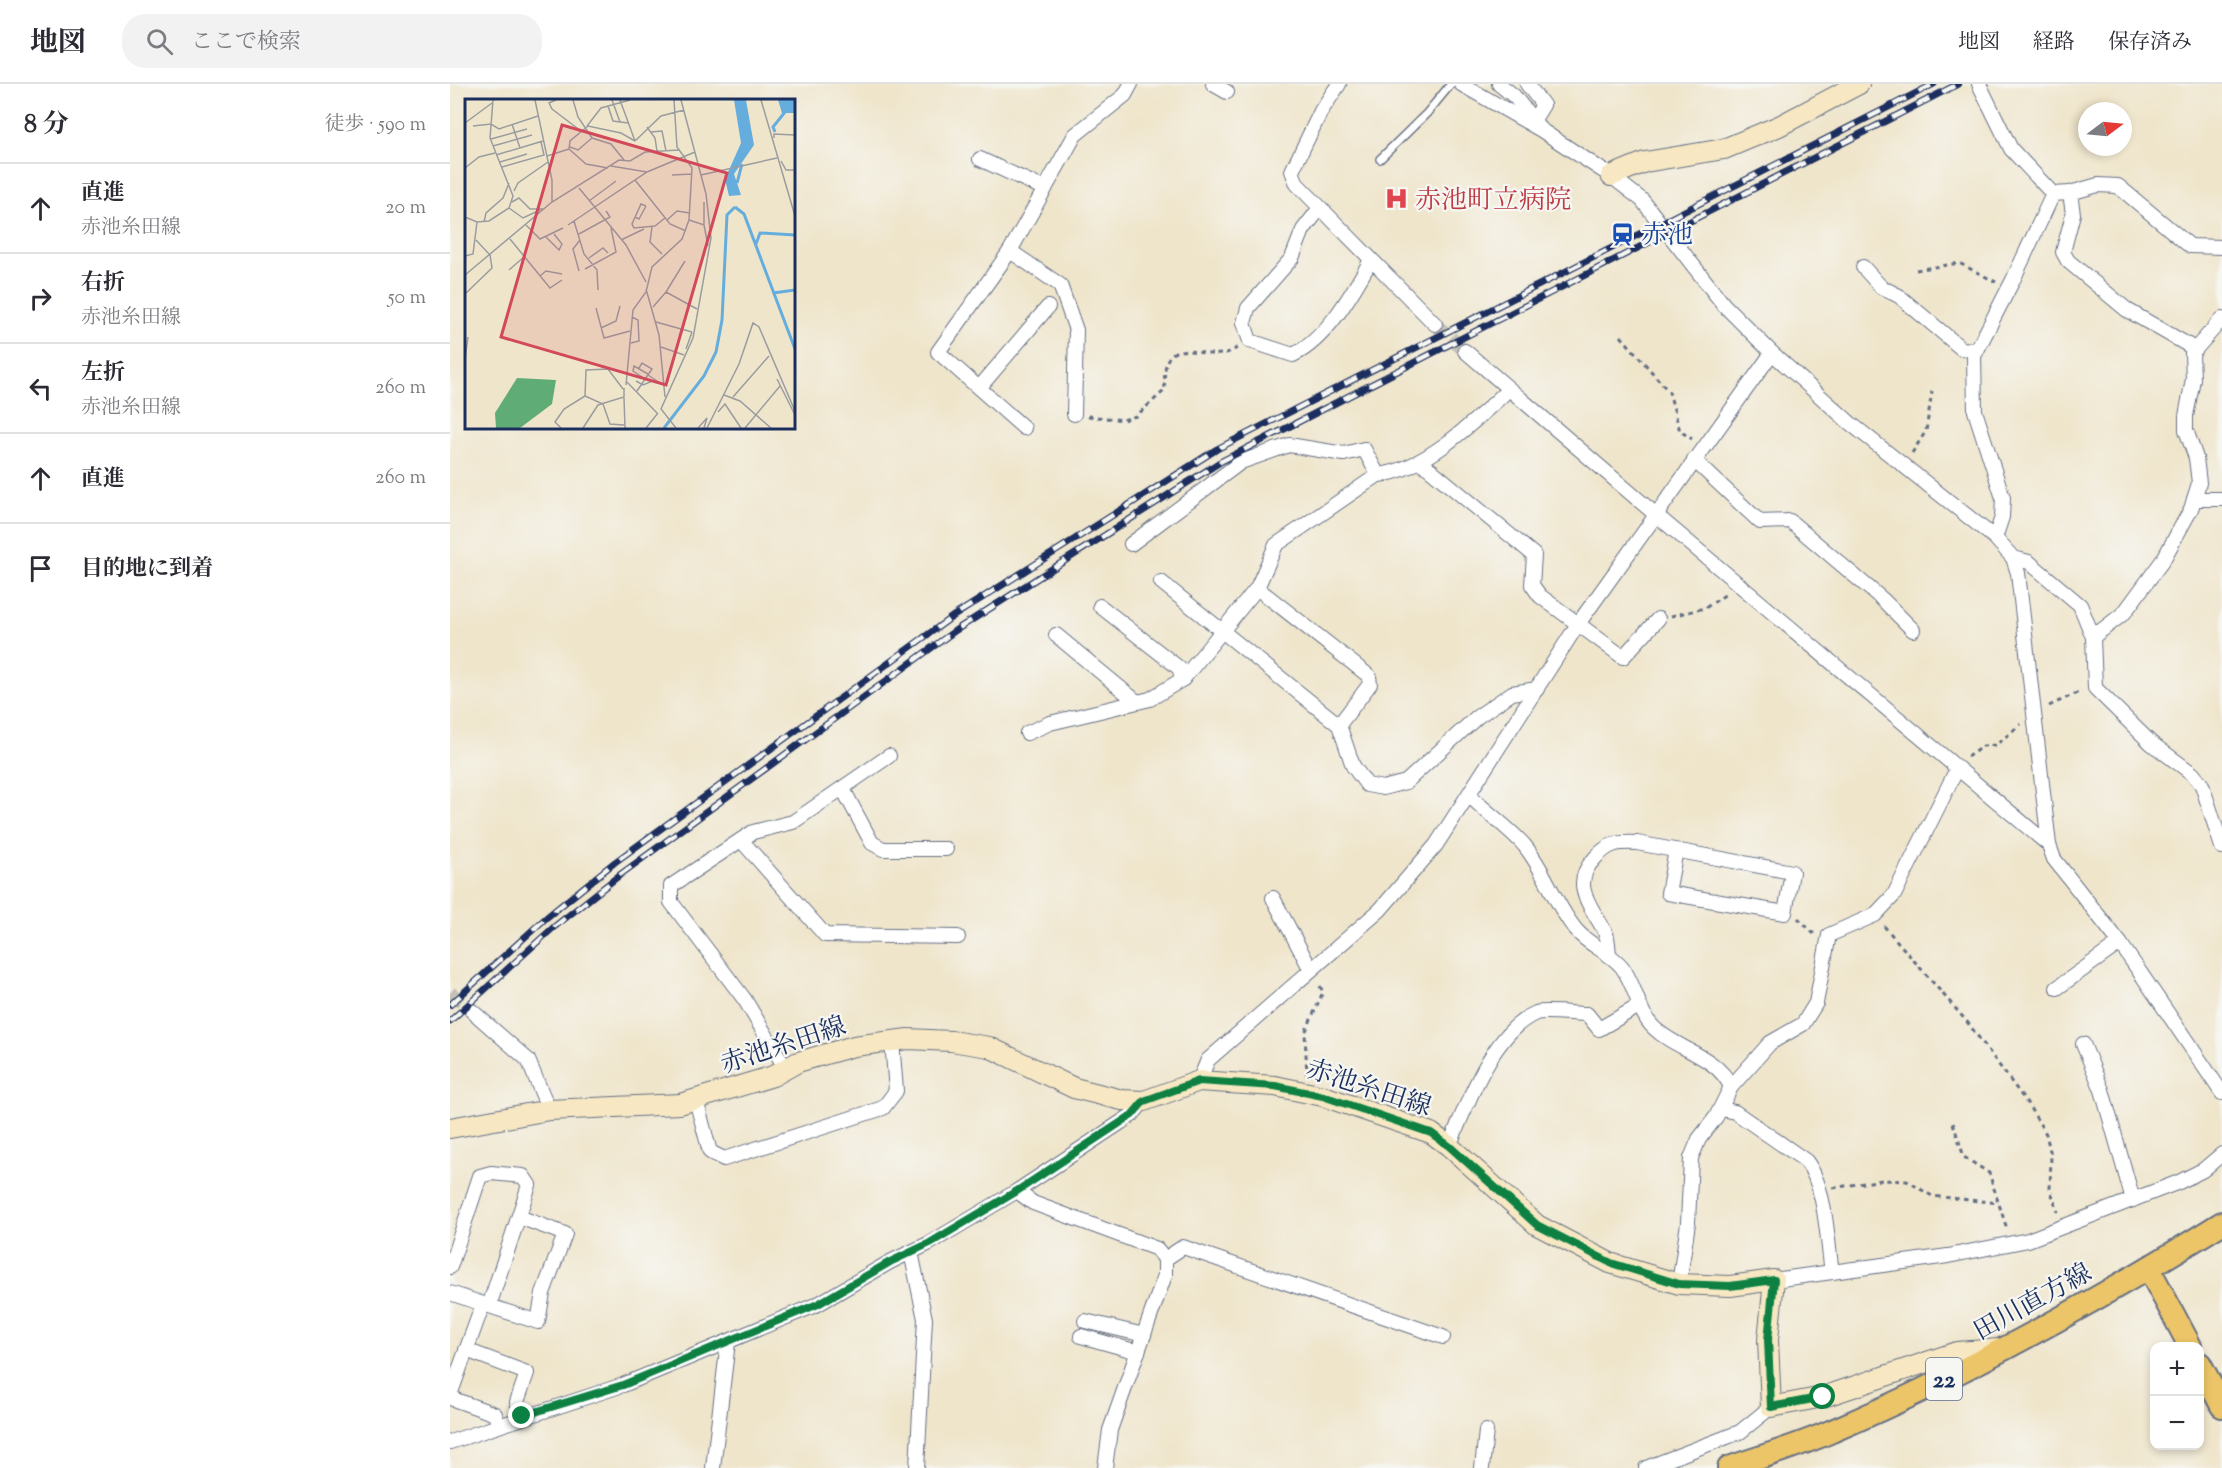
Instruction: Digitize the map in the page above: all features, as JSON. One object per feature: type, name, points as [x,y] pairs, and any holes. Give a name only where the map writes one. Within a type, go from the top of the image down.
[{"type":"main road","points":[[1611,176],[1645,162],[1724,149],[1779,126],[1859,84]]},
{"type":"main road","name":"赤池糸田線","points":[[450,1128],[549,1110],[680,1104],[773,1076],[798,1062],[854,1046],[892,1041],[951,1041],[989,1047],[1074,1088],[1122,1100],[1144,1101],[1199,1081],[1275,1086],[1306,1092],[1431,1133],[1449,1146],[1537,1225],[1611,1263],[1679,1284],[1730,1286],[1774,1280]]},
{"type":"main road","name":"田川直方線","points":[[1729,1468],[1831,1432],[2008,1349],[2149,1269],[2222,1223]]},
{"type":"main road","points":[[2149,1269],[2187,1342]]},
{"type":"main road","points":[[1774,1280],[1768,1340],[1771,1407],[1823,1397],[1957,1352],[2008,1349]]},
{"type":"main road","points":[[2204,1373],[2222,1406]]},
{"type":"street","points":[[1213,84],[1227,92]]},
{"type":"street","points":[[1339,84],[1321,111],[1292,171],[1297,184],[1435,324]]},
{"type":"street","points":[[1461,84],[1537,125],[1642,200],[1724,305],[1772,353],[1851,423],[1995,538],[2013,558],[2018,573],[2049,844],[2054,859],[2120,944],[2222,1093]]},
{"type":"street","points":[[1499,84],[1514,96],[1537,125]]},
{"type":"street","points":[[1527,84],[1543,105],[1537,125]]},
{"type":"street","points":[[1979,84],[2011,149],[2053,194]]},
{"type":"street","points":[[1024,428],[938,352],[1010,251],[1075,135],[1125,95],[1128,85]]},
{"type":"street","points":[[980,159],[1044,189]]},
{"type":"street","points":[[2053,194],[2070,193],[2098,185],[2118,186],[2137,199],[2190,246],[2222,247]]},
{"type":"street","points":[[2070,193],[2073,214],[2063,252],[2068,261],[2127,310],[2195,349]]},
{"type":"street","points":[[1995,538],[2002,517],[2003,498],[1975,411],[1976,350],[2053,194]]},
{"type":"street","points":[[1320,208],[1303,230],[1292,258],[1248,308],[1244,323],[1250,341],[1293,355],[1304,350],[1339,314],[1371,260]]},
{"type":"street","points":[[1010,251],[1060,285],[1076,330],[1074,414]]},
{"type":"street","points":[[1863,267],[1881,286],[1899,296],[1962,349],[1976,350]]},
{"type":"street","points":[[979,388],[1048,308]]},
{"type":"street","points":[[2093,637],[2124,613],[2163,560],[2194,499],[2199,483],[2186,416],[2193,379],[2195,349],[2222,319]]},
{"type":"street","points":[[1466,351],[1508,390],[1957,770],[2049,844]]},
{"type":"street","points":[[1199,1081],[1208,1060],[1380,910],[1436,845],[1470,796],[1578,624],[1772,353]]},
{"type":"street","points":[[1027,733],[1050,723],[1150,699],[1183,679],[1257,588],[1276,545],[1378,475],[1395,474],[1420,461],[1483,414],[1508,390]]},
{"type":"street","points":[[1131,544],[1241,462],[1289,445],[1344,453],[1364,449],[1378,475]]},
{"type":"street","points":[[1694,460],[1760,522],[1790,521],[1882,599],[1913,630]]},
{"type":"street","points":[[1420,461],[1534,555],[1532,585],[1540,596],[1623,657],[1658,619]]},
{"type":"street","points":[[2194,499],[2222,500]]},
{"type":"street","points":[[2013,558],[2029,562],[2080,605],[2093,637],[2095,688],[2151,743],[2193,774],[2202,785],[2222,847]]},
{"type":"street","points":[[1161,582],[1224,630],[1339,725],[1353,766],[1367,785],[1383,788],[1406,782],[1478,717],[1512,693],[1537,689]]},
{"type":"street","points":[[1257,588],[1369,676],[1370,684],[1339,725]]},
{"type":"street","points":[[1100,606],[1179,668],[1183,679]]},
{"type":"street","points":[[1056,635],[1137,702]]},
{"type":"street","points":[[786,1069],[745,1000],[671,902],[671,886],[753,832],[793,822],[889,756]]},
{"type":"street","points":[[1679,1284],[1688,1223],[1691,1158],[1699,1139],[1721,1109],[1731,1087],[1770,1043],[1803,1024],[1816,1002],[1829,935],[1875,915],[1894,895],[1957,770]]},
{"type":"street","points":[[843,789],[872,843],[883,849],[946,849]]},
{"type":"street","points":[[1470,796],[1524,846],[1576,931],[1609,953],[1636,990],[1639,1006],[1653,1028],[1709,1062],[1726,1076],[1731,1087]]},
{"type":"street","points":[[741,840],[825,935],[958,937]]},
{"type":"street","points":[[1609,953],[1607,935],[1589,907],[1583,887],[1586,868],[1605,846],[1615,842],[1637,843],[1676,850],[1792,873],[1785,913],[1668,893],[1676,850]]},
{"type":"street","points":[[1272,898],[1311,970]]},
{"type":"street","points":[[2057,988],[2120,944]]},
{"type":"street","points":[[1449,1146],[1486,1063],[1517,1026],[1538,1012],[1587,1014],[1599,1029],[1639,1006]]},
{"type":"street","points":[[472,1011],[528,1060],[549,1110]]},
{"type":"street","points":[[696,1100],[710,1152],[724,1159],[883,1108],[896,1091],[892,1041]]},
{"type":"street","points":[[2083,1044],[2102,1090],[2133,1200]]},
{"type":"street","points":[[450,1442],[522,1416],[623,1385],[818,1304],[1017,1191],[1132,1115],[1144,1101]]},
{"type":"street","points":[[1721,1109],[1736,1112],[1806,1161],[1813,1169],[1819,1190],[1832,1272]]},
{"type":"street","points":[[1774,1280],[1948,1256],[2011,1243],[2063,1227],[2133,1200],[2203,1170],[2222,1154]]},
{"type":"street","points":[[450,1267],[456,1223],[480,1176],[491,1173],[524,1176],[529,1185],[519,1217],[486,1305],[466,1350],[455,1363],[450,1396],[495,1414],[498,1424]]},
{"type":"street","points":[[1017,1191],[1033,1203],[1157,1249],[1166,1259],[1166,1275],[1110,1430],[1105,1468]]},
{"type":"street","points":[[450,1293],[538,1322],[543,1293],[565,1234],[519,1217]]},
{"type":"street","points":[[1166,1259],[1183,1247],[1443,1337]]},
{"type":"street","points":[[911,1252],[925,1318],[917,1468]]},
{"type":"street","points":[[1085,1321],[1144,1335]]},
{"type":"street","points":[[1081,1336],[1138,1352]]},
{"type":"street","points":[[713,1468],[728,1342]]},
{"type":"street","points":[[466,1350],[527,1373],[517,1402],[522,1416]]},
{"type":"street","points":[[1646,1468],[1740,1432],[1771,1407]]},
{"type":"street","points":[[1482,1468],[1486,1431]]},
{"type":"lane","points":[[1380,159],[1427,113],[1451,84]]},
{"type":"path","points":[[1916,270],[1959,263],[1988,275],[2007,291]]},
{"type":"path","points":[[1621,336],[1669,392],[1680,431],[1694,440]]},
{"type":"path","points":[[1074,414],[1123,420],[1136,416],[1165,390],[1163,369],[1173,353],[1181,349],[1216,355],[1231,353],[1248,338]]},
{"type":"path","points":[[1911,455],[1926,431],[1932,391]]},
{"type":"path","points":[[1658,619],[1705,608],[1741,587]]},
{"type":"path","points":[[1957,770],[1983,746],[1996,745],[2035,712],[2079,692],[2095,688]]},
{"type":"path","points":[[1785,913],[1803,920],[1814,932],[1824,952]]},
{"type":"path","points":[[1875,915],[1968,1023],[2046,1134],[2052,1155],[2050,1189],[2063,1227]]},
{"type":"path","points":[[1306,1092],[1305,1033],[1323,992],[1311,970]]},
{"type":"path","points":[[1953,1123],[1964,1157],[1989,1173],[2011,1243]]},
{"type":"path","points":[[1819,1190],[1882,1180],[1907,1181],[1932,1196],[1999,1203]]},
{"type":"tunnel","points":[[1435,324],[1465,351]]},
{"type":"tunnel","points":[[450,993],[472,1011]]},
{"type":"railway","points":[[450,1005],[547,917],[615,862],[952,617],[1217,449],[1934,84]]},
{"type":"railway","points":[[450,1021],[554,927],[621,874],[956,630],[1220,462],[1958,84]]},
{"type":"place","name":"赤池町立病院","points":[[1397,199]]},
{"type":"place","name":"赤池","points":[[1623,234]]},
{"type":"route","points":[[522,1416],[623,1385],[818,1304],[890,1262],[930,1243],[1017,1191],[1132,1115],[1144,1101],[1178,1086],[1199,1081],[1275,1086],[1323,1096],[1431,1133],[1449,1146],[1537,1225],[1611,1263],[1679,1284],[1730,1286],[1774,1280],[1768,1340],[1771,1407],[1823,1397]]}]
